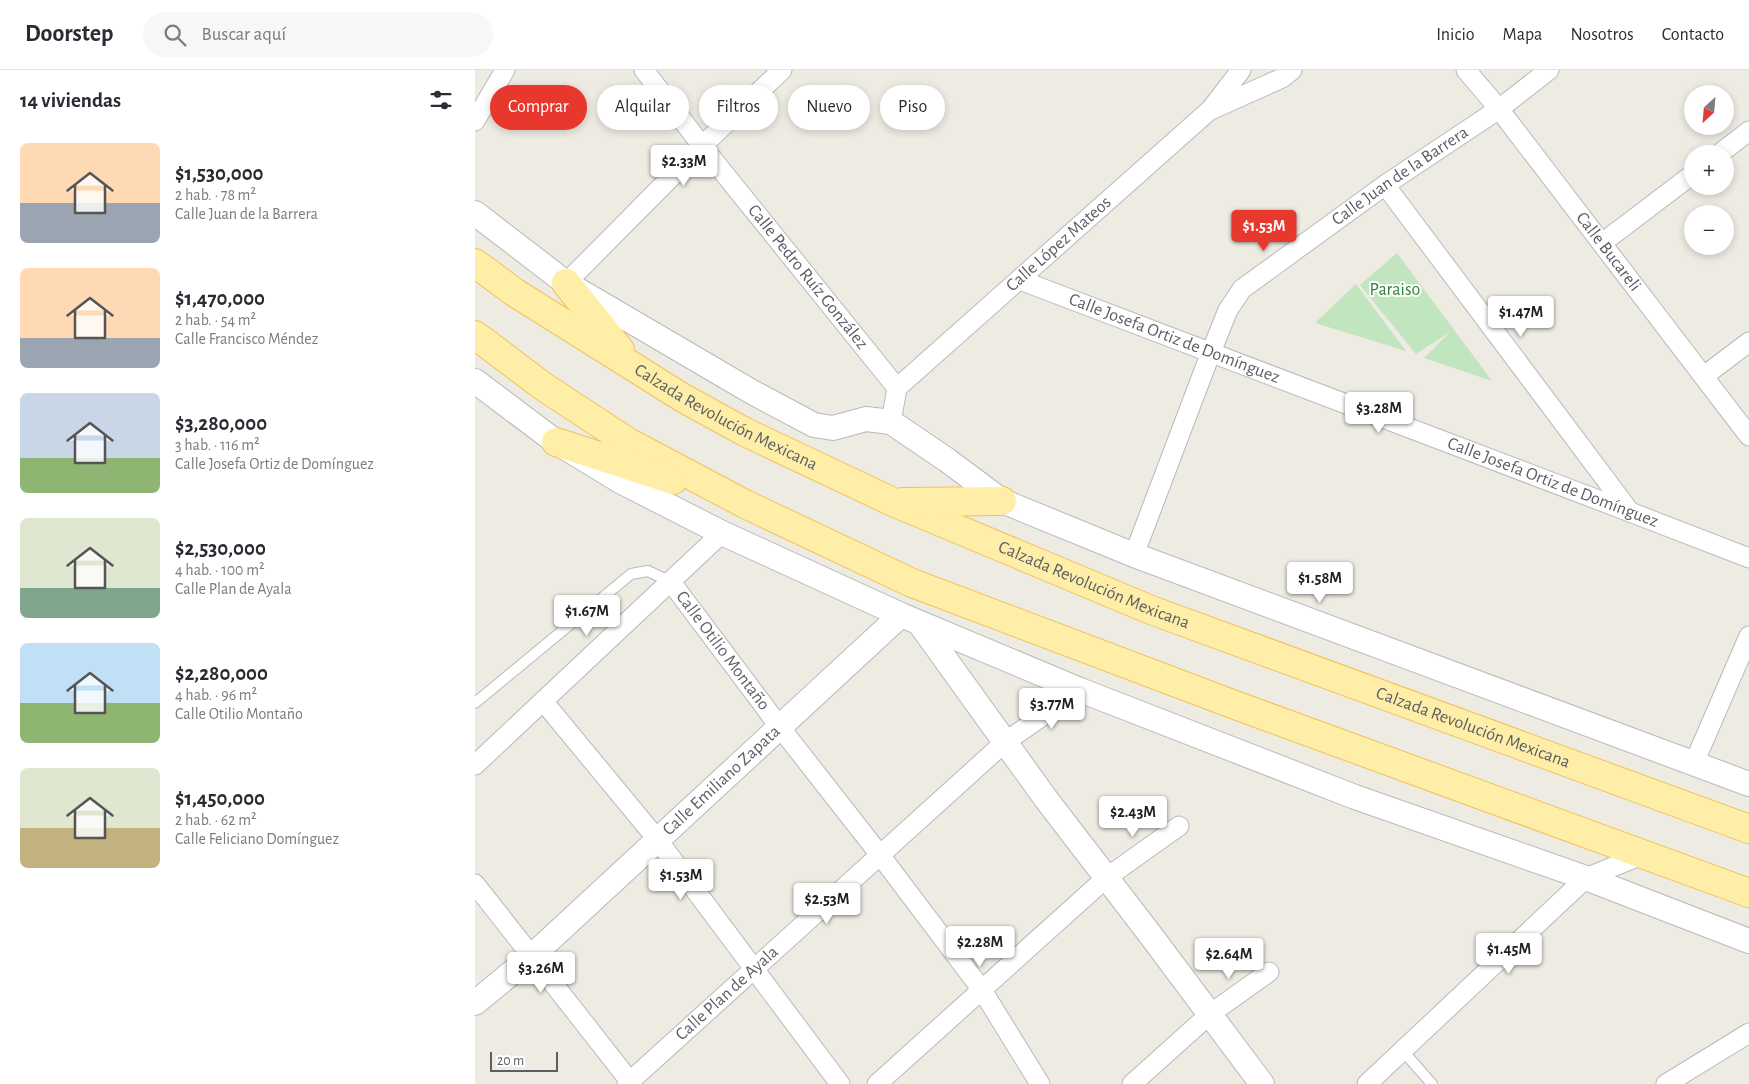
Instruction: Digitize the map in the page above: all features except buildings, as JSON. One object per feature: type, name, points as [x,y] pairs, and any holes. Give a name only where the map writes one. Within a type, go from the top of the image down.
[{"type":"main road","name":"Calzada Revolución Mexicana","points":[[475,263],[514,292],[683,398],[745,432],[893,502],[1151,610],[1749,829]]},
{"type":"main road","points":[[566,283],[635,368]]},
{"type":"main road","points":[[475,335],[544,387],[620,437],[745,504],[912,582],[1235,705],[1749,893]]},
{"type":"main road","points":[[556,442],[745,504]]},
{"type":"main road","points":[[893,502],[1002,501]]},
{"type":"street","points":[[475,121],[505,70]]},
{"type":"street","name":"Calle Pedro Ruíz González","points":[[644,70],[702,146],[897,388]]},
{"type":"street","points":[[566,283],[702,146],[782,70]]},
{"type":"street","name":"Calle López Mateos","points":[[897,388],[1211,109],[1241,70]]},
{"type":"street","points":[[1211,109],[1282,78],[1292,70]]},
{"type":"street","name":"Calle Bucareli","points":[[1466,70],[1499,109],[1749,436]]},
{"type":"street","name":"Calle Juan de la Barrera","points":[[1134,555],[1228,310],[1242,289],[1385,185],[1499,109],[1549,70]]},
{"type":"street","points":[[1731,145],[1749,131]]},
{"type":"street","points":[[1602,243],[1684,181]]},
{"type":"street","points":[[1385,185],[1630,512]]},
{"type":"street","points":[[475,212],[566,283],[752,392],[815,425],[833,428],[866,419],[891,422],[947,460],[1002,501],[1134,555],[1749,784]]},
{"type":"street","name":"Calle Josefa Ortiz de Domínguez","points":[[1020,280],[1749,558]]},
{"type":"street","points":[[1704,376],[1749,342]]},
{"type":"street","points":[[475,381],[556,442],[620,481],[722,533],[910,619],[1080,690],[1355,797],[1586,878],[1749,941]]},
{"type":"street","points":[[891,422],[897,388]]},
{"type":"street","points":[[475,765],[722,533]]},
{"type":"street","name":"Calle Otilio Montaño","points":[[671,582],[982,990],[1041,1084]]},
{"type":"street","points":[[910,619],[1005,742],[1045,799],[1262,1084]]},
{"type":"street","name":"Calle Emiliano Zapata","points":[[475,1003],[532,956],[779,726],[910,619]]},
{"type":"street","points":[[1694,763],[1749,636]]},
{"type":"street","name":"Calle Plan de Ayala","points":[[630,1083],[753,969],[1005,742],[1080,690]]},
{"type":"street","points":[[543,700],[657,839],[840,1084]]},
{"type":"street","points":[[877,1084],[1106,878],[1179,826]]},
{"type":"street","points":[[1367,1084],[1586,878],[1644,854]]},
{"type":"street","points":[[475,884],[630,1083]]},
{"type":"street","points":[[1132,1084],[1210,1014],[1269,972]]},
{"type":"street","points":[[1668,1084],[1749,1033]]},
{"type":"lane","points":[[475,703],[631,574],[648,571],[671,582]]},
{"type":"lane","points":[[1403,1051],[1432,1084]]},
{"type":"green space","name":"Paraiso","points":[[1397,253],[1492,381],[1424,358],[1450,332],[1416,354],[1360,285]]},
{"type":"green space","points":[[1356,284],[1406,351],[1315,323]]}]
